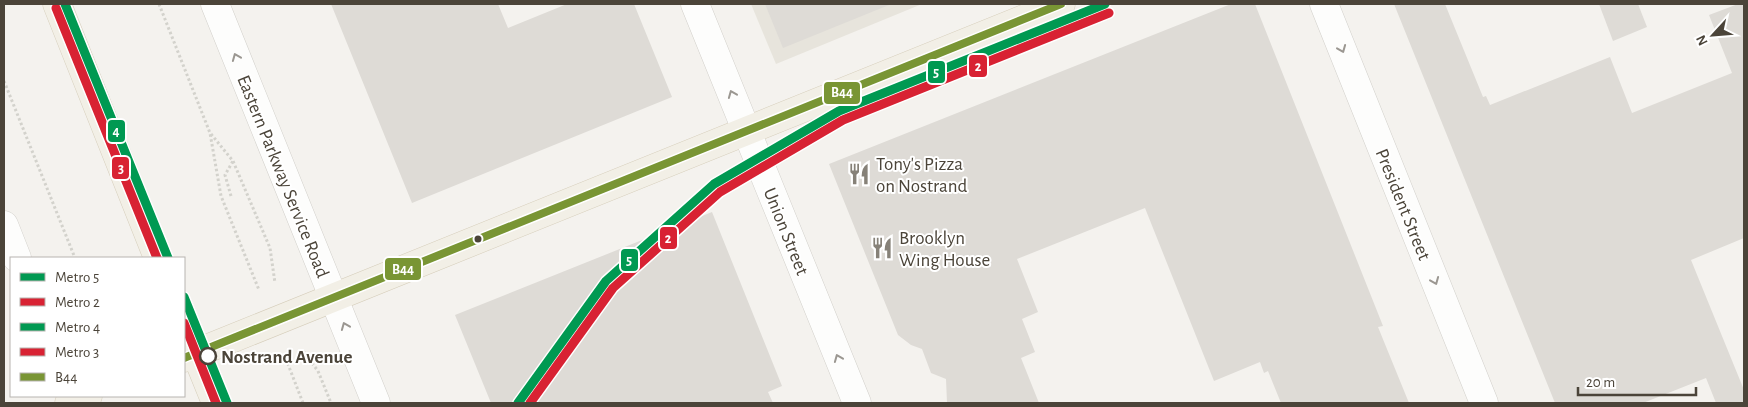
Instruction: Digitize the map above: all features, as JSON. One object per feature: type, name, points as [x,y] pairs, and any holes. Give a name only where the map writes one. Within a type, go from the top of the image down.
[{"type":"main road","points":[[57,4],[158,257]]},
{"type":"main road","points":[[190,356],[1061,4]]},
{"type":"main road","points":[[185,329],[190,356],[216,403]]},
{"type":"street","name":"Eastern Parkway Service Road","points":[[215,4],[376,403]]},
{"type":"street","name":"Union Street","points":[[695,4],[856,403]]},
{"type":"street","name":"President Street","points":[[1324,4],[1484,403]]},
{"type":"street","points":[[4,225],[17,257]]},
{"type":"path","points":[[159,4],[210,134],[221,196],[259,291]]},
{"type":"path","points":[[4,81],[75,257]]},
{"type":"path","points":[[210,134],[233,161],[270,248],[275,283]]},
{"type":"path","points":[[231,196],[224,174],[233,161]]},
{"type":"path","points":[[303,352],[318,372],[331,403]]},
{"type":"path","points":[[286,359],[303,403]]},
{"type":"shaded area","points":[[751,4],[922,4],[776,64]]},
{"type":"building","points":[[331,4],[498,4],[508,28],[567,4],[634,4],[672,97],[412,203]]},
{"type":"building","points":[[765,4],[889,4],[889,5],[783,48]]},
{"type":"building","points":[[1231,4],[1255,4],[1383,326],[1378,327],[1409,403],[1281,403],[1268,371],[1264,373],[1260,362],[1214,381],[1145,208],[1017,259],[1038,312],[1022,319],[1035,352],[1021,358],[1039,403],[947,403],[946,379],[931,373],[922,349],[911,345],[898,335],[829,164]]},
{"type":"building","points":[[1394,4],[1445,4],[1483,97],[1486,96],[1490,105],[1610,57],[1632,113],[1732,73],[1709,15],[1738,4],[1744,4],[1744,238],[1691,260],[1744,390],[1744,403],[1716,403],[1706,378],[1643,403],[1555,403]]},
{"type":"building","points":[[1599,4],[1638,4],[1647,27],[1613,41]]},
{"type":"building","points":[[712,212],[782,386],[768,392],[773,403],[491,403],[455,315]]},
{"type":"metro line","name":"4","points":[[65,4],[168,257]]},
{"type":"metro line","name":"5","points":[[518,403],[606,281],[714,184],[839,111],[1105,4]]},
{"type":"metro line","name":"3","points":[[56,8],[157,257]]},
{"type":"metro line","name":"2","points":[[530,403],[613,288],[720,192],[843,120],[1109,13]]},
{"type":"metro line","name":"4","points":[[185,299],[227,403]]},
{"type":"metro line","name":"3","points":[[185,326],[216,403]]},
{"type":"transit line","name":"B44","points":[[185,358],[1061,4]]},
{"type":"place","name":"Tony's Pizza on Nostrand","points":[[859,174]]},
{"type":"place","name":"Brooklyn Wing House","points":[[882,248]]},
{"type":"place","name":"Nostrand Avenue","points":[[208,356]]}]
